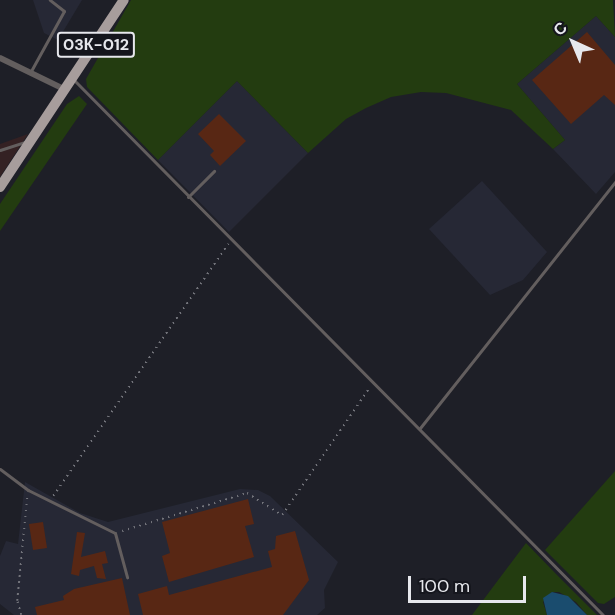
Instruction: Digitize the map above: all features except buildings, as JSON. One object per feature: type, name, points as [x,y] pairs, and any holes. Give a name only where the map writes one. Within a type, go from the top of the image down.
[{"type":"main road","name":"03К-012","points":[[0,187],[74,80],[124,0]]},
{"type":"street","points":[[0,58],[66,90]]},
{"type":"lane","points":[[30,72],[62,18],[61,6],[50,0]]},
{"type":"lane","points":[[74,80],[603,615]]},
{"type":"lane","points":[[0,150],[31,140]]},
{"type":"lane","points":[[188,197],[214,171]]},
{"type":"lane","points":[[420,428],[615,182]]},
{"type":"lane","points":[[0,469],[49,502],[115,533],[127,577]]},
{"type":"path","points":[[49,502],[230,240]]},
{"type":"path","points":[[115,533],[247,493],[282,515],[373,381]]},
{"type":"path","points":[[21,615],[17,601],[28,490]]},
{"type":"shaded area","points":[[33,0],[82,0],[58,40],[44,33]]},
{"type":"shaded area","points":[[596,16],[615,37],[615,172],[596,194],[553,149],[565,140],[517,84]]},
{"type":"shaded area","points":[[237,81],[308,153],[229,232],[158,160]]},
{"type":"shaded area","points":[[28,134],[0,177],[0,144]]},
{"type":"shaded area","points":[[482,181],[547,252],[523,280],[490,295],[429,229]]},
{"type":"shaded area","points":[[25,482],[80,513],[108,522],[240,489],[258,490],[270,496],[338,562],[324,590],[325,608],[317,615],[14,615],[0,604],[0,556],[6,541],[18,544]]},
{"type":"green space","points":[[131,0],[613,0],[615,37],[596,16],[517,84],[565,140],[553,149],[511,110],[446,93],[421,92],[391,97],[366,108],[346,119],[308,153],[237,81],[158,160],[87,87],[86,79]]},
{"type":"green space","points":[[79,96],[87,104],[0,231],[0,204],[67,104]]},
{"type":"green space","points":[[615,471],[615,597],[604,604],[598,603],[545,550]]},
{"type":"green space","points":[[526,543],[597,615],[587,615],[576,602],[559,592],[552,592],[543,602],[547,615],[472,615]]},
{"type":"water","points":[[552,592],[568,596],[587,615],[547,615],[543,598]]}]
